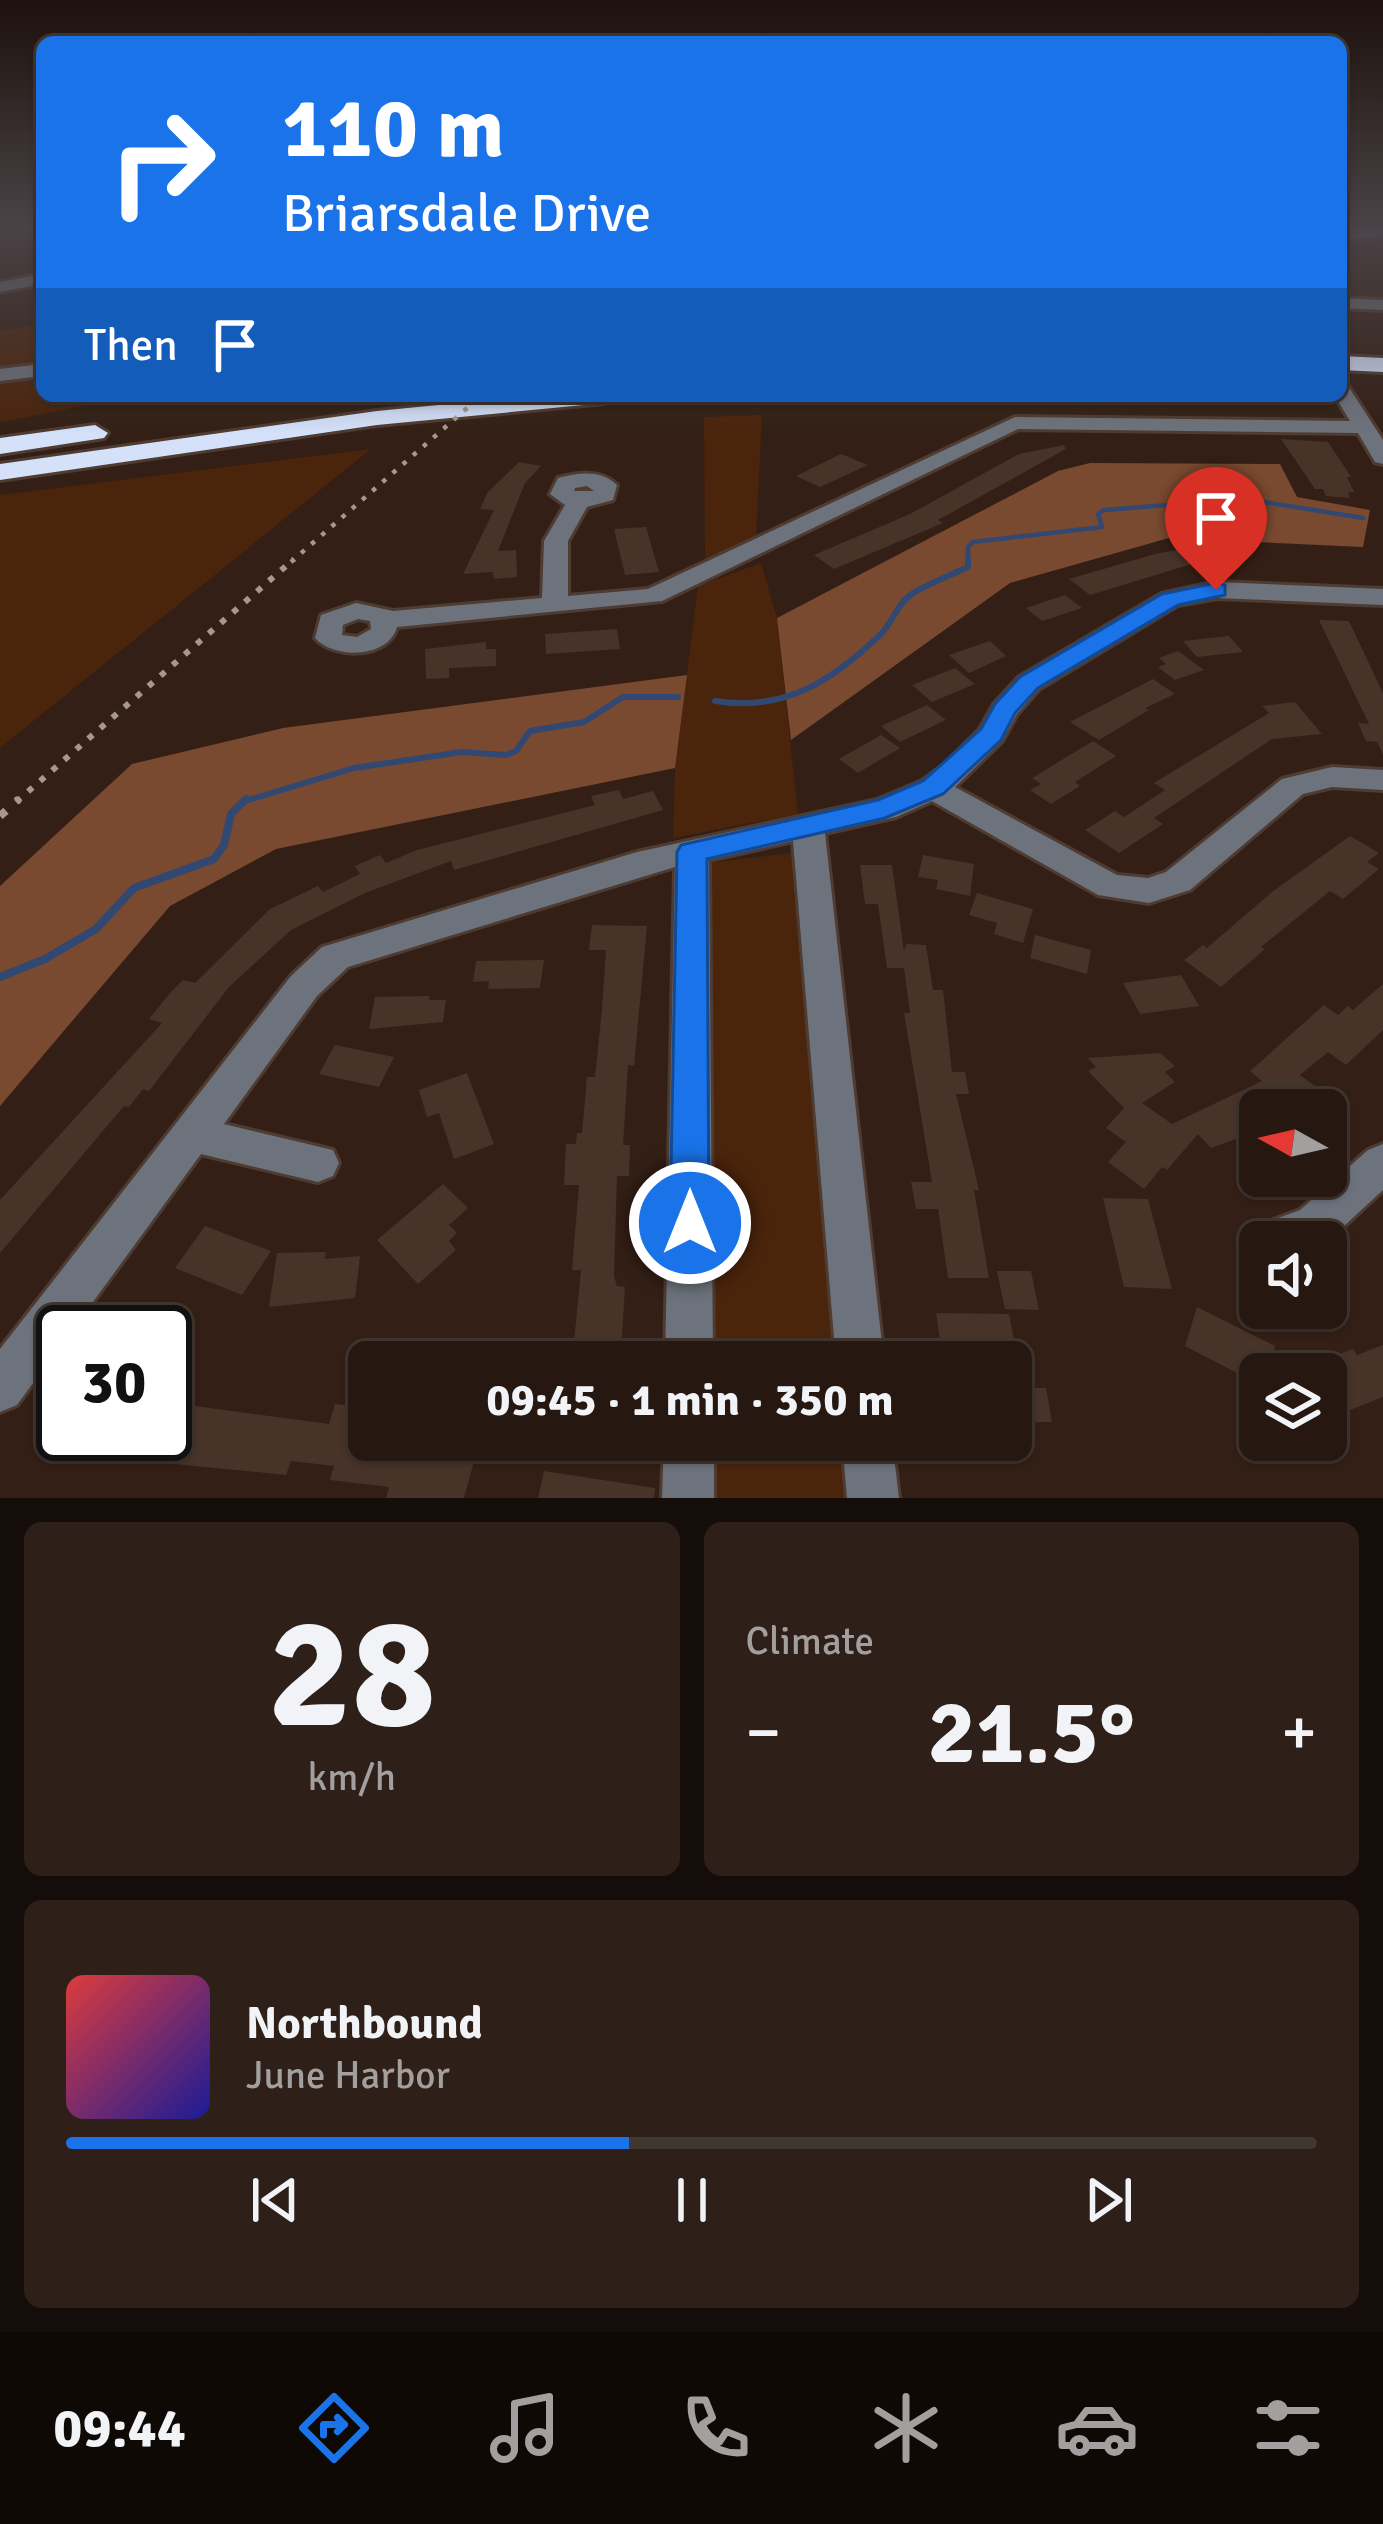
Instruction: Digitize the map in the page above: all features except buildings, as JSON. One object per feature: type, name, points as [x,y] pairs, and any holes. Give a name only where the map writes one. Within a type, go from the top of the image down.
[{"type":"highway","points":[[1347,375],[1379,379]]},
{"type":"highway","points":[[0,446],[333,402]]},
{"type":"highway","points":[[0,472],[377,418],[543,402]]},
{"type":"street","points":[[1347,303],[1383,305]]},
{"type":"street","points":[[0,375],[36,371]]},
{"type":"street","points":[[1347,380],[1383,457]]},
{"type":"street","points":[[386,620],[652,596],[1015,423],[1365,427]]},
{"type":"street","points":[[555,604],[556,541],[578,502]]},
{"type":"street","points":[[0,1388],[304,986],[335,957],[614,871],[808,829],[885,808],[933,788],[992,734],[1004,710],[1029,683],[1170,599],[1216,590],[1383,598]]},
{"type":"street","points":[[933,788],[1110,886],[1149,891],[1178,881],[1293,786],[1332,777],[1383,780]]},
{"type":"street","points":[[808,829],[858,1341]]},
{"type":"street","points":[[689,1341],[692,852]]},
{"type":"street","points":[[190,1134],[318,1163]]},
{"type":"street","points":[[1319,1221],[1383,1163]]},
{"type":"street","points":[[688,1461],[688,1498]]},
{"type":"street","points":[[869,1461],[873,1498]]},
{"type":"shaded area","points":[[36,325],[36,402],[104,402],[0,422],[0,331]]},
{"type":"shaded area","points":[[762,415],[756,539],[705,564],[704,417]]},
{"type":"shaded area","points":[[371,449],[0,748],[0,495]]},
{"type":"shaded area","points":[[1090,463],[1280,464],[1297,497],[1370,510],[1363,547],[1169,538],[1010,583],[791,740],[777,618],[1058,471]]},
{"type":"shaded area","points":[[761,563],[777,618],[798,814],[673,838],[675,768],[698,586]]},
{"type":"shaded area","points":[[687,675],[675,768],[276,849],[170,906],[0,1106],[0,886],[132,764],[283,728]]},
{"type":"shaded area","points":[[791,853],[832,1341],[715,1341],[706,863]]},
{"type":"shaded area","points":[[716,1461],[842,1461],[845,1498],[717,1498]]},
{"type":"waterway","points":[[715,701],[764,702],[825,679],[881,634],[909,596],[968,567],[968,547],[973,542],[1102,527],[1098,514],[1104,510],[1168,505],[1208,510],[1264,502],[1363,518]]},
{"type":"waterway","points":[[243,802],[354,768],[462,752],[506,755],[516,751],[530,731],[584,722],[623,697],[678,697]]},
{"type":"waterway","points":[[0,977],[45,959],[96,929],[134,888],[214,859],[224,845],[231,814],[243,802]]},
{"type":"railway","points":[[291,562],[474,402]]},
{"type":"railway","points":[[16,802],[294,559]]},
{"type":"railway","points":[[0,816],[19,799]]},
{"type":"route","points":[[690,1223],[692,852],[808,829],[885,808],[933,788],[992,734],[1004,710],[1029,683],[1170,599],[1216,590]]}]
